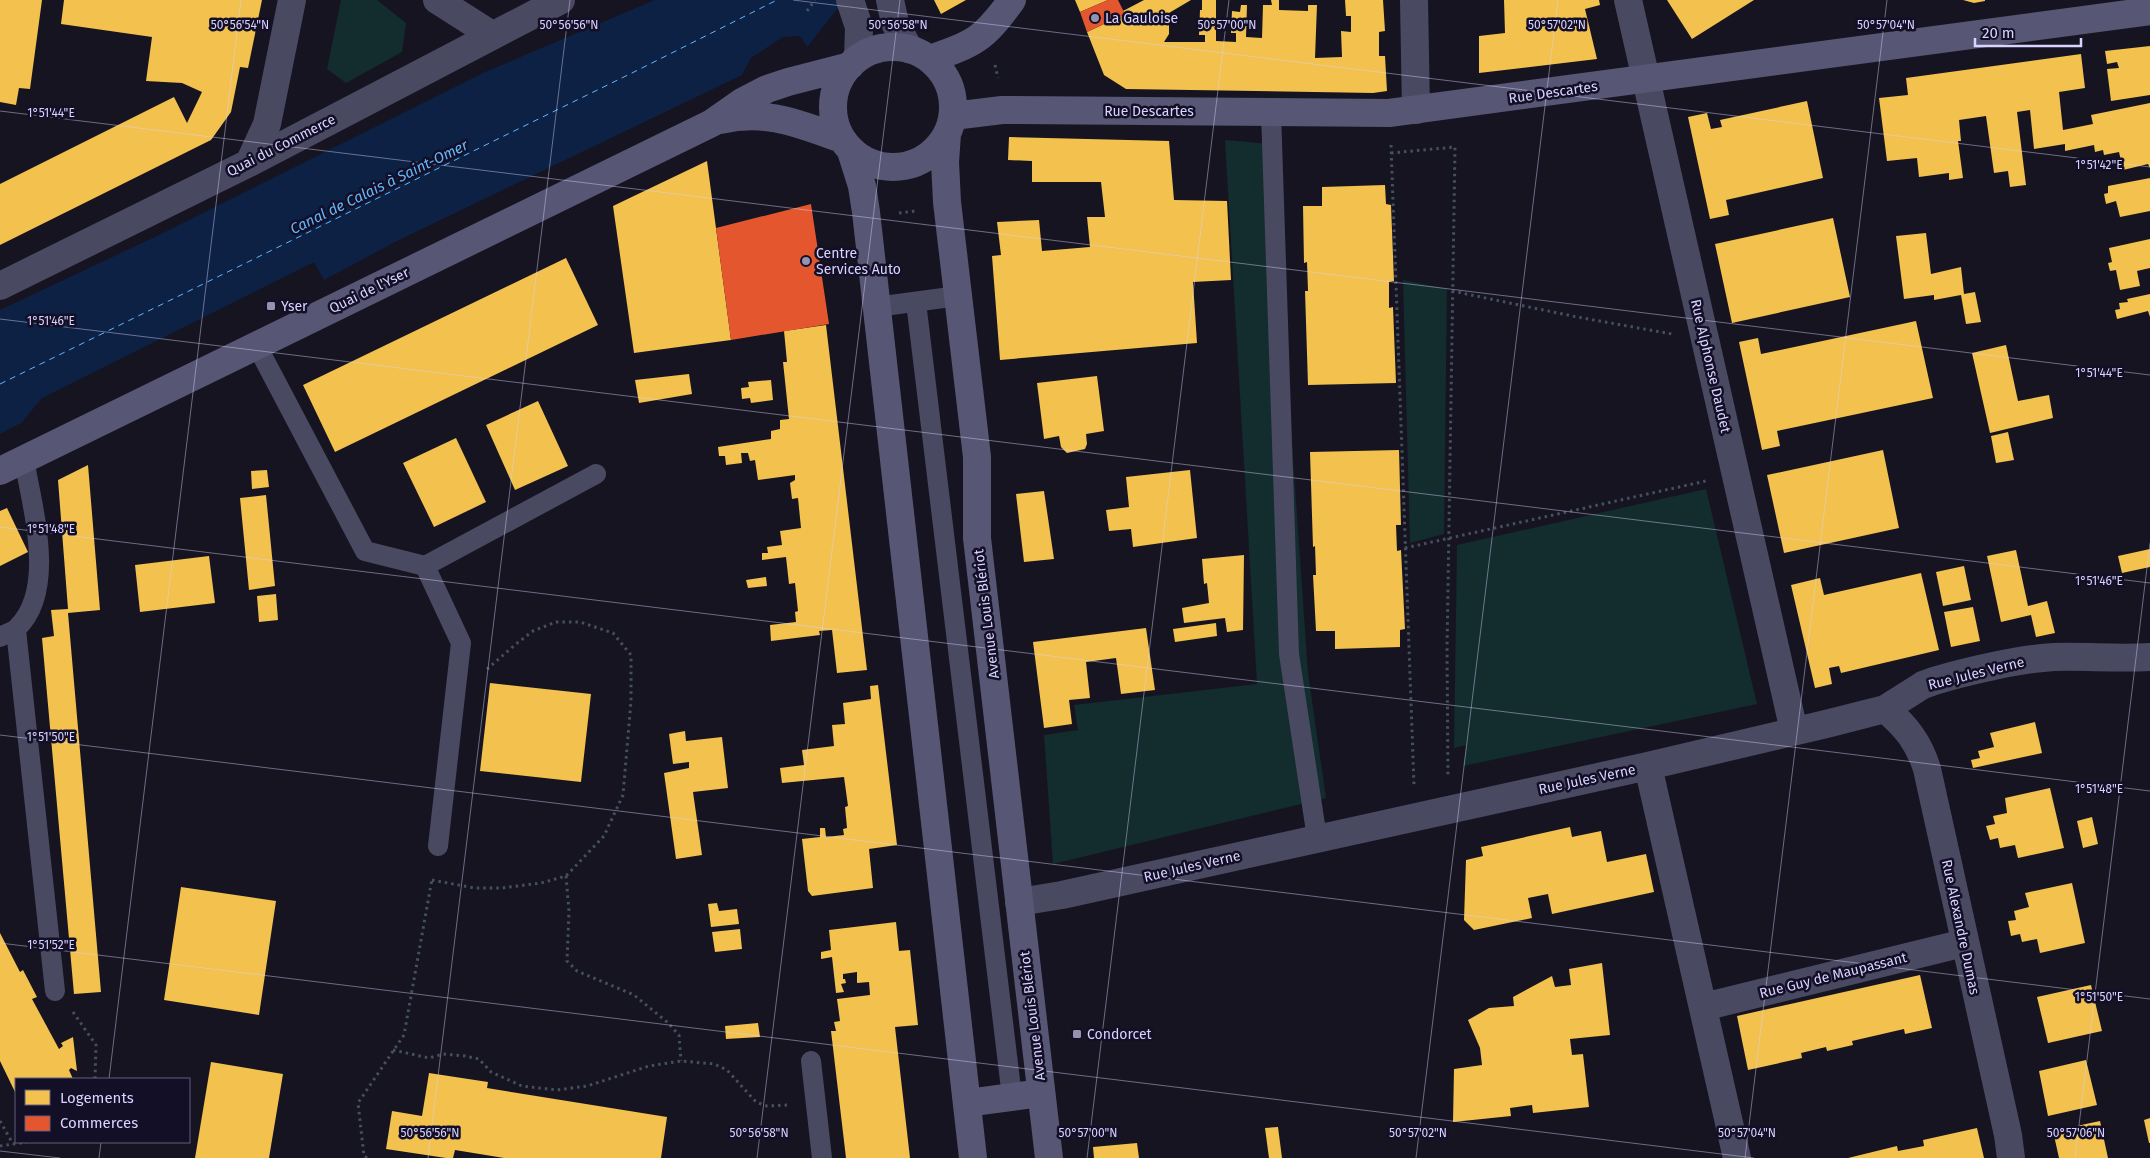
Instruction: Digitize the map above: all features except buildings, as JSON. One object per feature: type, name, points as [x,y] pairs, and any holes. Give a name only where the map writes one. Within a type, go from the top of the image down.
[{"type":"street","points":[[249,162],[267,124],[292,0]]},
{"type":"street","points":[[438,0],[492,35]]},
{"type":"street","name":"Quai du Commerce","points":[[0,286],[249,162],[561,0]]},
{"type":"street","points":[[847,145],[864,160],[877,165],[900,167],[914,164],[928,157],[939,146],[950,125],[953,102],[944,74],[919,54],[895,23],[890,0]]},
{"type":"street","points":[[973,1158],[866,212],[862,186],[847,145],[836,126],[833,105],[838,84],[854,62],[872,51],[886,47],[919,54],[960,48],[981,37],[995,23],[1012,0]]},
{"type":"street","points":[[1414,0],[1416,110]]},
{"type":"street","name":"Rue Alphonse Daudet","points":[[1628,0],[1794,731]]},
{"type":"street","points":[[852,2],[859,27],[854,62]]},
{"type":"street","name":"Rue Descartes","points":[[950,125],[1002,110],[1389,113],[2150,12]]},
{"type":"street","name":"Quai de l'Yser","points":[[0,471],[607,172],[712,123],[742,102],[794,80],[854,62]]},
{"type":"street","name":"Quai de l'Yser","points":[[712,123],[745,115],[767,116],[847,145]]},
{"type":"street","name":"Avenue Louis Blériot","points":[[950,125],[945,162],[947,202],[977,457],[977,538],[1049,1158]]},
{"type":"street","name":"Rue Jules Verne","points":[[1019,902],[1062,895],[1648,766],[1794,731],[1884,709],[1934,681],[2027,660],[2054,657],[2128,659],[2150,657]]},
{"type":"street","name":"Rue Alexandre Dumas","points":[[1884,709],[1907,729],[1922,754],[2010,1141],[2011,1158]]},
{"type":"street","points":[[1648,766],[1737,1158]]},
{"type":"street","name":"Rue Guy de Maupassant","points":[[1703,1007],[1964,943]]},
{"type":"street","name":"Avenue Louis Blériot","points":[[967,1103],[1041,1093]]},
{"type":"lane","points":[[1272,112],[1289,654],[1317,838]]},
{"type":"lane","points":[[876,307],[958,296]]},
{"type":"lane","points":[[916,302],[1012,1097]]},
{"type":"lane","points":[[257,346],[365,551],[425,566],[596,474]]},
{"type":"lane","points":[[24,459],[38,538],[39,576],[31,611],[8,633],[55,991]]},
{"type":"lane","points":[[425,566],[461,643],[438,846]]},
{"type":"lane","points":[[811,1061],[822,1158]]},
{"type":"path","points":[[807,11],[815,0]]},
{"type":"path","points":[[981,37],[990,51],[997,72],[1002,110]]},
{"type":"path","points":[[1389,113],[1392,153],[1415,817]]},
{"type":"path","points":[[1392,153],[1455,147],[1448,539],[1448,809]]},
{"type":"path","points":[[866,212],[913,212],[932,208],[947,202]]},
{"type":"path","points":[[1452,291],[1577,317],[1678,335]]},
{"type":"path","points":[[1405,548],[1712,479]]},
{"type":"path","points":[[432,880],[474,888],[502,888],[541,883],[566,876],[604,836],[623,795],[631,701],[631,655],[613,633],[580,622],[556,622],[533,631],[482,674],[457,672]]},
{"type":"path","points":[[367,1158],[364,1156],[358,1103],[404,1036],[438,846]]},
{"type":"path","points":[[566,876],[569,911],[568,961],[577,971],[634,995],[667,1022],[679,1035],[682,1060]]},
{"type":"path","points":[[55,991],[82,1024],[96,1045],[95,1078]]},
{"type":"path","points":[[394,1050],[429,1058],[443,1054],[479,1059],[491,1072],[522,1086],[557,1090],[587,1086],[649,1066],[682,1060],[714,1064],[726,1070],[756,1102],[767,1106],[816,1102]]},
{"type":"path","points":[[0,1121],[13,1144]]},
{"type":"path","points":[[0,1146],[20,1143]]},
{"type":"green space","points":[[341,0],[377,0],[406,23],[402,52],[346,83],[327,69]]},
{"type":"green space","points":[[1225,140],[1271,144],[1308,673],[1326,798],[1053,864],[1044,735],[1078,730],[1074,705],[1257,684]]},
{"type":"green space","points":[[1403,280],[1447,289],[1444,534],[1410,543]]},
{"type":"green space","points":[[1706,489],[1757,704],[1463,766],[1466,745],[1454,748],[1457,545]]},
{"type":"water","name":"Canal de Calais à Saint-Omer","points":[[655,0],[853,0],[838,8],[807,47],[800,36],[783,37],[751,58],[742,75],[399,240],[324,280],[314,262],[42,398],[21,423],[0,434],[0,310],[161,234],[485,72]]},
{"type":"ferry route","points":[[0,384],[777,0]]},
{"type":"place","name":"La Gauloise","points":[[1095,18]]},
{"type":"place","name":"Centre Services Auto","points":[[806,261]]},
{"type":"place","name":"Yser","points":[[271,306]]},
{"type":"place","name":"Condorcet","points":[[1077,1034]]}]
